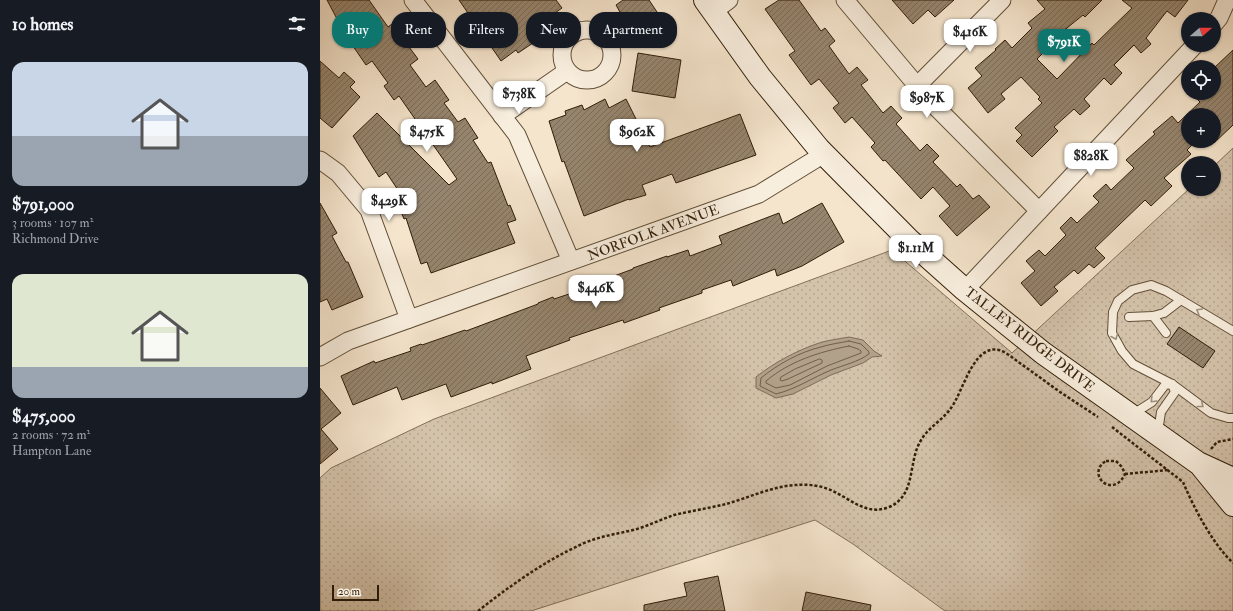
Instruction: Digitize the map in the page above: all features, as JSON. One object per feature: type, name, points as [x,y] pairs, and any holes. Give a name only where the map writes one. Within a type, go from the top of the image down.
[{"type":"street","points":[[413,0],[517,135],[571,261]]},
{"type":"street","points":[[845,0],[929,100],[1039,211]]},
{"type":"street","points":[[917,86],[1002,0]]},
{"type":"street","points":[[1221,14],[1227,0]]},
{"type":"street","name":"TALLEY RIDGE DRIVE","points":[[716,4],[760,77],[824,154],[909,240],[965,290],[1044,353],[1198,463],[1233,478]]},
{"type":"street","points":[[965,290],[1188,52]]},
{"type":"street","points":[[502,116],[567,71]]},
{"type":"street","name":"NORFOLK AVENUE","points":[[320,357],[348,341],[759,194],[824,154]]},
{"type":"street","points":[[320,160],[338,174],[369,210],[409,319]]},
{"type":"street","name":"TALLEY RIDGE DRIVE","points":[[1198,463],[1233,505]]},
{"type":"lane","points":[[1233,331],[1166,291],[1151,285],[1132,290],[1118,301],[1113,312],[1112,333],[1122,351],[1133,364],[1172,384],[1211,414],[1233,418]]},
{"type":"lane","points":[[1129,317],[1153,316],[1164,313],[1181,300]]},
{"type":"lane","points":[[1153,316],[1166,333]]},
{"type":"lane","points":[[1131,415],[1152,402],[1166,385],[1172,384]]},
{"type":"lane","points":[[1158,434],[1161,412],[1175,392],[1172,384]]},
{"type":"path","points":[[478,611],[534,570],[589,541],[608,535],[637,529],[673,516],[776,489],[795,485],[817,486],[829,489],[865,508],[878,510],[893,505],[900,500],[908,488],[916,451],[920,440],[927,431],[952,407],[973,365],[984,353],[992,350],[1006,353],[1060,392],[1103,420]]},
{"type":"path","points":[[1107,423],[1184,482],[1187,492],[1214,540],[1227,558],[1233,563]]},
{"type":"path","points":[[1112,460],[1120,464],[1125,474],[1120,482],[1111,486],[1103,482],[1098,473],[1102,464],[1106,461],[1112,460]]},
{"type":"path","points":[[1125,474],[1168,470]]},
{"type":"shaded area","points":[[1233,148],[1233,611],[945,611],[853,544],[815,520],[531,611],[320,611],[320,478],[331,468],[434,419],[892,250],[1012,353],[1181,196],[1221,196],[1221,159]]},
{"type":"water","points":[[849,337],[863,340],[874,351],[882,356],[872,357],[863,363],[831,375],[793,394],[776,398],[756,388],[756,377],[786,357],[819,343]]},
{"type":"building","points":[[327,0],[369,0],[377,12],[333,12]]},
{"type":"building","points":[[459,0],[556,0],[562,8],[556,12],[526,12],[526,48],[518,53],[516,50],[501,61],[492,48],[518,48],[518,12],[467,12]]},
{"type":"building","points":[[623,0],[649,0],[657,12],[620,12],[616,5]]},
{"type":"building","points":[[779,0],[799,0],[821,31],[825,28],[835,41],[829,46],[849,74],[857,67],[868,80],[861,85],[883,113],[891,106],[902,118],[896,124],[920,151],[927,144],[939,156],[933,162],[957,187],[960,184],[973,199],[979,195],[990,207],[957,236],[939,216],[950,206],[933,187],[921,199],[871,147],[875,143],[852,117],[845,123],[833,108],[839,103],[819,79],[811,85],[789,55],[795,51],[765,9]]},
{"type":"building","points":[[892,0],[954,0],[935,17],[928,10],[913,24]]},
{"type":"building","points":[[1037,0],[1102,0],[1085,17],[1083,15],[1040,50],[1043,53],[1037,59],[1057,79],[1092,43],[1094,45],[1132,8],[1122,0],[1188,0],[1175,17],[1167,11],[1146,38],[1151,44],[1141,53],[1134,45],[1114,65],[1122,73],[1111,85],[1104,78],[1084,99],[1090,106],[1080,115],[1074,109],[1054,127],[1058,131],[1032,157],[1016,141],[1022,135],[1015,128],[1042,103],[1038,99],[1040,97],[1021,77],[1001,94],[1005,99],[988,113],[968,88],[982,76],[975,68],[996,50],[995,49],[1005,40],[1012,48],[1032,28],[1028,23],[1045,9]]},
{"type":"building","points":[[383,20],[388,27],[391,25],[391,48],[410,48],[418,59],[410,65],[426,87],[435,80],[449,100],[444,103],[458,122],[465,118],[478,138],[473,140],[488,163],[491,162],[508,206],[510,205],[516,220],[507,223],[515,243],[431,273],[427,262],[421,264],[406,218],[404,219],[396,199],[402,196],[386,172],[379,177],[353,136],[377,113],[449,185],[457,179],[399,96],[394,100],[384,86],[388,83],[372,61],[366,65],[354,48],[383,48]]},
{"type":"building","points":[[1233,50],[1233,125],[1221,136],[1221,108],[1194,108],[1200,102],[1198,100],[1221,100],[1221,61]]},
{"type":"building","points":[[638,53],[681,60],[675,98],[632,91]]},
{"type":"building","points":[[320,61],[339,78],[344,72],[355,82],[350,87],[360,97],[332,128],[320,118]]},
{"type":"building","points":[[605,99],[609,108],[626,99],[650,147],[740,114],[756,155],[676,183],[672,174],[642,185],[646,195],[629,199],[584,216],[564,161],[562,162],[549,121],[566,115],[565,111],[582,105],[584,110]]},
{"type":"building","points":[[1172,116],[1178,123],[1181,120],[1181,148],[1189,148],[1187,150],[1191,154],[1189,156],[1181,156],[1181,163],[1164,178],[1172,186],[1151,206],[1145,200],[1095,248],[1105,258],[1094,268],[1089,264],[1078,274],[1074,270],[1054,287],[1058,291],[1041,306],[1021,283],[1035,271],[1026,261],[1039,250],[1045,256],[1066,235],[1060,228],[1071,217],[1077,223],[1099,202],[1093,196],[1106,184],[1111,190],[1134,168],[1126,160],[1155,134],[1153,132]]},
{"type":"building","points":[[320,203],[337,233],[332,236],[346,262],[348,262],[363,297],[332,310],[327,299],[320,302]]},
{"type":"building","points":[[822,203],[844,242],[802,266],[777,276],[775,269],[733,286],[731,280],[702,290],[702,293],[659,308],[660,310],[624,323],[623,320],[569,338],[570,340],[526,356],[531,369],[492,384],[492,382],[451,397],[446,384],[402,400],[397,387],[353,405],[341,376],[374,361],[375,363],[411,351],[410,348],[421,344],[422,345],[465,330],[466,331],[553,297],[554,299],[587,288],[587,286],[667,256],[688,250],[690,256],[722,244],[719,236],[779,213],[783,224]]},
{"type":"building","points":[[1179,327],[1215,351],[1203,368],[1167,344]]},
{"type":"building","points":[[320,388],[341,413],[321,429],[338,449],[320,464]]},
{"type":"building","points":[[718,576],[725,611],[644,611],[644,605],[687,596],[684,583]]},
{"type":"building","points":[[806,592],[871,605],[870,611],[802,611]]}]
